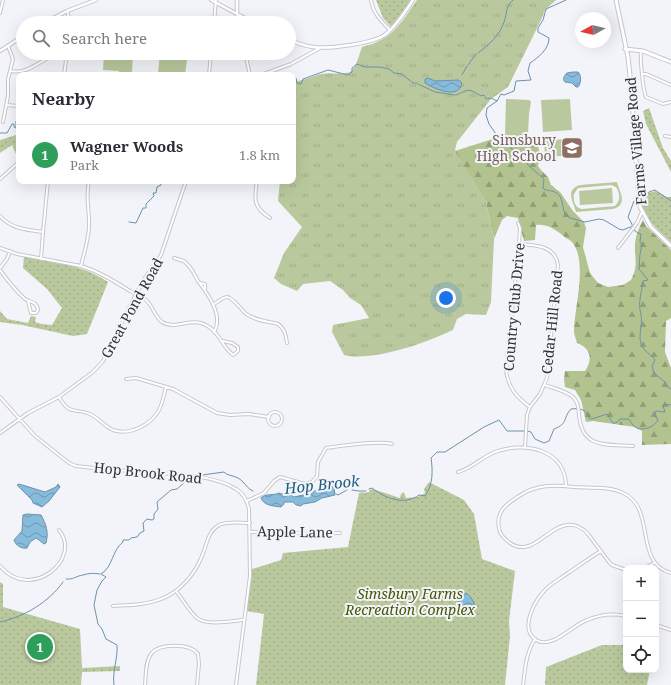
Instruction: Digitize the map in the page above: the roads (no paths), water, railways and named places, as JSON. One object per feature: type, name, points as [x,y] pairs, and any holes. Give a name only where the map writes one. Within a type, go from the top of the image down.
[{"type":"main road","name":"Farms Village Road","points":[[616,0],[632,85],[639,199],[642,212],[651,227],[671,246]]},
{"type":"main road","points":[[626,49],[641,50],[671,62]]},
{"type":"street","points":[[0,13],[3,0]]},
{"type":"street","points":[[57,16],[96,0]]},
{"type":"street","points":[[211,0],[216,1],[241,16]]},
{"type":"street","points":[[237,14],[238,0]]},
{"type":"street","points":[[371,0],[372,8],[377,17],[390,30]]},
{"type":"street","points":[[296,42],[314,47],[321,47],[364,43],[380,38],[390,30],[413,0]]},
{"type":"street","points":[[215,16],[216,1]]},
{"type":"street","points":[[66,11],[68,16]]},
{"type":"street","points":[[0,51],[16,41]]},
{"type":"street","points":[[3,122],[7,105],[8,79],[13,59],[8,46]]},
{"type":"street","points":[[269,72],[292,64],[321,47]]},
{"type":"street","points":[[641,50],[641,62],[646,98],[663,104],[671,102]]},
{"type":"street","points":[[21,72],[43,60]]},
{"type":"street","points":[[64,72],[66,60]]},
{"type":"street","points":[[209,72],[210,60]]},
{"type":"street","points":[[247,60],[249,72]]},
{"type":"street","points":[[11,71],[16,72]]},
{"type":"street","points":[[643,74],[671,85]]},
{"type":"street","points":[[7,105],[16,106]]},
{"type":"street","points":[[665,136],[671,137]]},
{"type":"street","points":[[0,180],[16,165]]},
{"type":"street","points":[[41,259],[48,184]]},
{"type":"street","points":[[81,266],[89,229],[86,198],[88,184]]},
{"type":"street","name":"Great Pond Road","points":[[0,433],[19,418],[59,397],[93,372],[103,361],[136,294],[161,255],[185,184]]},
{"type":"street","points":[[257,184],[255,196],[256,203],[260,211],[270,218]]},
{"type":"street","points":[[618,248],[641,216],[642,212]]},
{"type":"street","points":[[0,216],[7,223],[19,228],[43,232]]},
{"type":"street","name":"Country Club Drive","points":[[518,223],[520,228],[519,244],[506,370],[508,381],[515,394],[530,407]]},
{"type":"street","name":"Cedar Hill Road","points":[[519,244],[547,248],[554,254],[558,261],[548,369],[544,385],[538,398],[530,407],[526,421],[525,447]]},
{"type":"street","points":[[0,248],[10,252],[41,259],[81,266],[100,274],[145,299],[156,316],[164,323],[175,325],[198,323],[205,325],[223,341],[229,351],[234,355],[238,352],[238,347],[236,345],[223,341]]},
{"type":"street","points":[[10,252],[0,269],[11,285],[28,301],[37,304],[38,310],[36,313],[31,313],[28,301]]},
{"type":"street","points":[[174,258],[188,265],[205,289],[213,305],[218,321],[214,332]]},
{"type":"street","points":[[213,305],[225,297],[228,298],[250,316],[258,320],[281,326],[287,343]]},
{"type":"street","points":[[126,379],[136,378],[178,391],[217,413],[230,415],[249,414],[269,417]]},
{"type":"street","points":[[544,385],[574,398],[579,409],[581,427],[590,440],[604,444],[633,446]]},
{"type":"street","points":[[59,397],[64,405],[70,410],[85,412],[112,429],[122,432],[142,426],[157,414],[166,387]]},
{"type":"street","name":"Hop Brook Road","points":[[0,397],[35,436],[69,463],[76,466],[201,477],[231,486],[238,490],[247,501]]},
{"type":"street","points":[[277,412],[281,416],[281,422],[274,426],[270,423],[269,417],[273,413],[277,412]]},
{"type":"street","points":[[236,685],[243,620],[250,576],[250,523],[247,501],[264,493],[274,481],[280,477],[304,484],[312,482],[317,476],[318,462],[326,448],[366,444],[392,444]]},
{"type":"street","points":[[458,472],[495,452],[525,447],[534,448],[554,458],[564,471],[566,486]]},
{"type":"street","points":[[623,569],[612,565],[584,530],[576,526],[565,525],[558,527],[534,544],[522,547],[511,544],[502,536],[498,522],[500,512],[509,503],[529,490],[545,486],[566,486],[618,491],[634,501],[640,512],[649,552],[654,563],[660,568],[671,573]]},
{"type":"street","points":[[113,606],[162,599],[176,591],[184,584],[197,567],[212,531],[220,525],[229,522],[250,523]]},
{"type":"street","points":[[0,566],[15,578],[33,580],[43,577],[51,572],[60,563],[65,541],[60,530]]},
{"type":"street","name":"Apple Lane","points":[[250,532],[284,531],[296,534],[340,533]]},
{"type":"street","points":[[601,551],[547,588],[535,604],[528,619],[528,629],[530,634],[535,639],[544,642],[552,642],[577,625],[594,618],[610,614],[623,616]]},
{"type":"street","points":[[650,565],[654,563]]},
{"type":"street","points":[[176,591],[200,620],[213,622],[243,620]]},
{"type":"street","points":[[659,626],[671,630]]},
{"type":"street","points":[[523,685],[528,654],[535,639]]},
{"type":"street","points":[[145,685],[148,661],[151,653],[159,648],[182,646],[191,648],[198,654],[199,664],[197,685]]},
{"type":"water","points":[[578,72],[581,77],[578,87],[572,83],[565,82],[564,80],[564,76],[567,73]]},
{"type":"water","points":[[428,78],[435,81],[459,80],[462,83],[460,88],[456,91],[446,92],[425,83],[425,79]]},
{"type":"water","points":[[19,484],[45,492],[56,487],[58,484],[60,487],[42,507],[33,503],[32,500],[17,485]]},
{"type":"water","points":[[330,485],[334,487],[335,495],[322,498],[315,502],[303,504],[301,506],[296,505],[293,502],[284,502],[281,507],[272,506],[264,503],[261,498],[279,493],[287,493],[294,497],[303,495],[309,496],[318,488]]},
{"type":"water","points":[[23,515],[41,515],[46,528],[46,543],[44,544],[36,538],[30,542],[27,548],[19,547],[16,544],[14,540],[22,531]]},
{"type":"water","points":[[458,593],[466,593],[474,602],[475,608],[472,611],[458,614],[455,609],[459,601]]},
{"type":"waterway","points":[[478,53],[490,43],[500,31],[505,19],[507,8],[513,0]]},
{"type":"waterway","name":"Hop Brook","points":[[566,0],[546,9],[543,20],[538,28],[538,32],[549,38],[549,42],[543,52],[530,63],[528,71],[531,80],[516,81],[514,91],[504,95],[501,94],[497,101],[487,108],[486,115],[489,124],[496,134],[513,150],[523,152],[528,165],[544,179],[543,188],[559,194],[565,214],[570,218],[585,222],[599,219],[604,220],[619,229],[623,230],[630,227],[641,234],[640,242],[642,245],[639,269],[648,280],[643,281],[640,298],[640,340],[644,349],[655,360],[652,366],[654,373],[671,389]]},
{"type":"waterway","points":[[468,65],[476,54]]},
{"type":"waterway","points":[[296,78],[297,83],[301,84],[303,79],[328,70],[348,75],[352,72],[352,68],[357,64],[365,67],[380,67],[389,69],[394,73],[402,74],[413,83],[417,83]]},
{"type":"waterway","points":[[462,75],[467,66]]},
{"type":"waterway","points":[[418,84],[435,92],[455,95]]},
{"type":"waterway","points":[[456,95],[469,90],[481,96],[484,95],[486,99],[491,98],[497,101]]},
{"type":"waterway","points":[[16,121],[16,128]]},
{"type":"waterway","points":[[0,133],[7,133],[12,124],[14,124],[14,127],[16,128]]},
{"type":"waterway","points":[[129,222],[136,223],[143,208],[146,208],[146,204],[154,196],[153,193],[156,193],[157,187],[161,184]]},
{"type":"waterway","points":[[632,227],[628,217],[634,201],[655,190],[671,201]]},
{"type":"waterway","name":"Hop Brook","points":[[527,431],[531,432],[535,439],[544,443],[549,441],[554,429],[564,423],[568,412],[571,409],[580,409],[592,419],[607,414],[613,423],[616,423],[620,419],[629,419],[635,427],[645,429],[651,427],[658,420],[655,416],[655,412],[665,412],[663,406],[664,404],[671,405]]},
{"type":"waterway","name":"Hop Brook","points":[[369,489],[372,488],[388,498],[401,500],[407,500],[419,495],[425,496],[430,487],[432,478],[431,458],[437,452],[445,452],[484,427],[499,420],[507,431],[524,431]]},
{"type":"waterway","name":"Hop Brook","points":[[114,685],[117,645],[106,639],[98,624],[94,605],[97,590],[106,577],[101,574],[108,567],[119,545],[123,542],[123,540],[129,540],[137,537],[144,531],[143,523],[147,519],[154,519],[154,514],[158,509],[157,502],[171,490],[177,489],[186,481],[201,479],[202,475],[224,472],[240,479],[249,489],[253,491]]},
{"type":"waterway","name":"Hop Brook","points":[[336,494],[338,495],[347,490]]},
{"type":"waterway","name":"Hop Brook","points":[[352,490],[366,491]]},
{"type":"waterway","points":[[66,579],[94,573],[100,574]]},
{"type":"waterway","points":[[0,622],[9,620],[35,608],[51,596],[63,582]]},
{"type":"place","name":"Simsbury High School","points":[[572,148]]},
{"type":"place","name":"Wagner Woods","points":[[40,647]]},
{"type":"park label","name":"Simsbury Farms Recreation Complex","points":[[410,602]]}]
